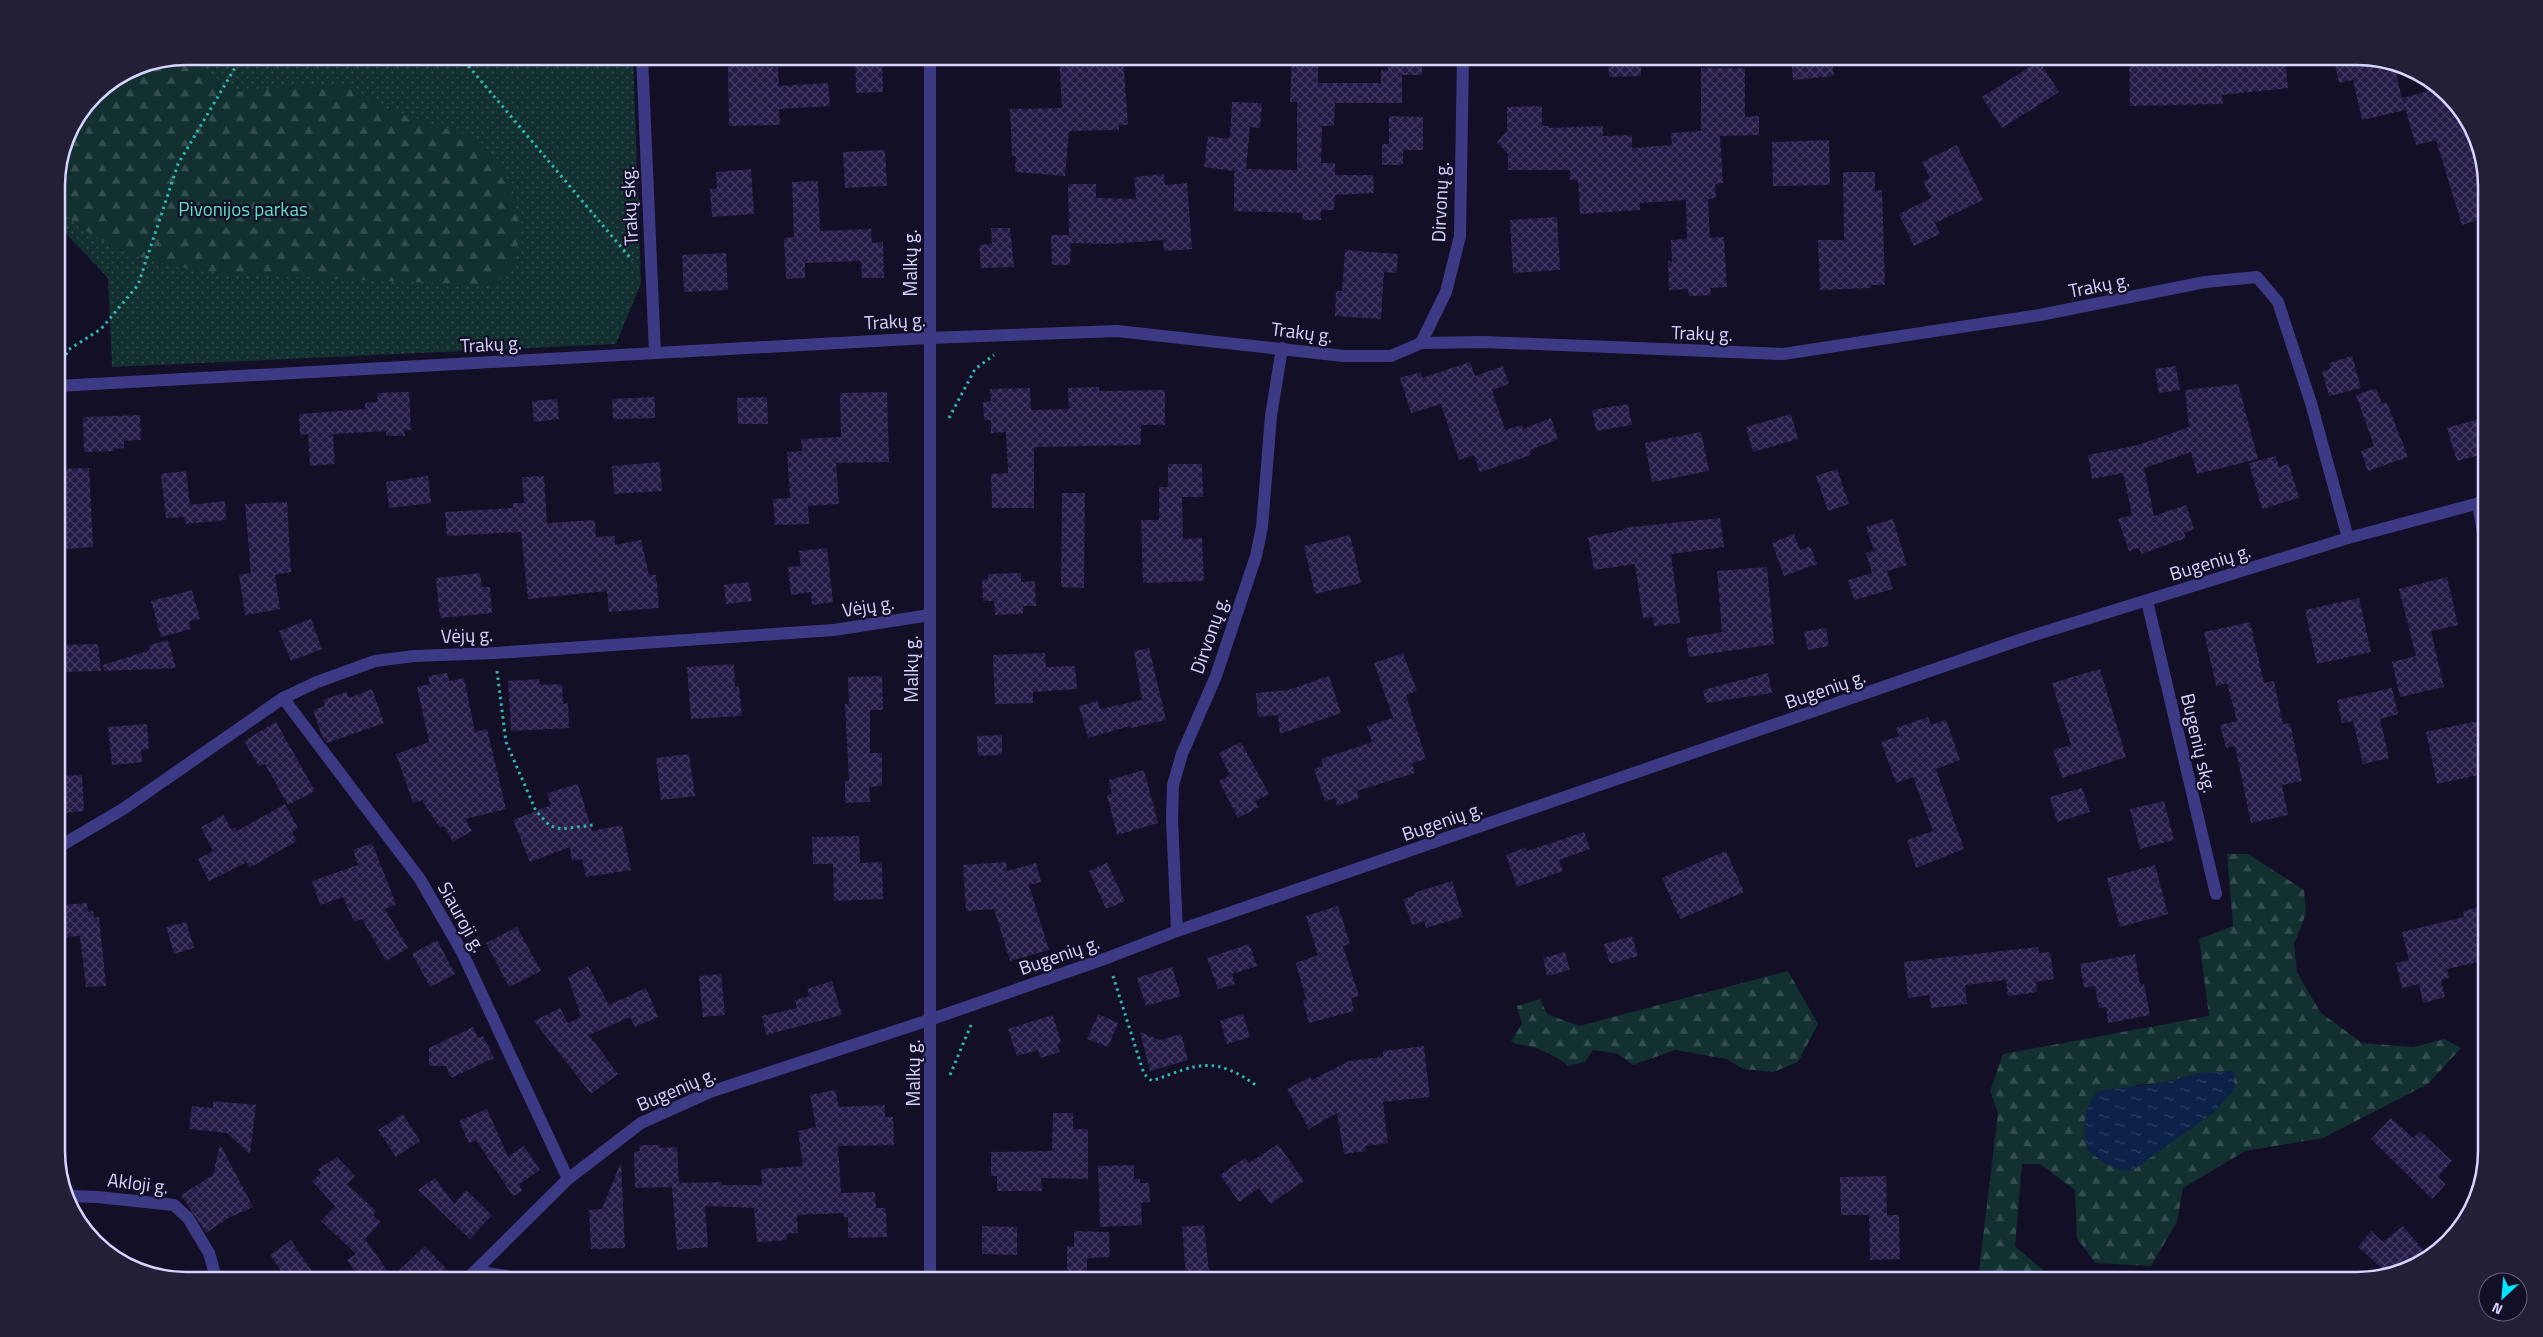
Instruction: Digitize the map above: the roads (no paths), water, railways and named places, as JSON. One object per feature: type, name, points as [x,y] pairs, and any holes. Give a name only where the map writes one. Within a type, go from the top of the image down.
[{"type":"street","name":"Trakų skg.","points":[[642,65],[655,353]]},
{"type":"street","name":"Malkų g.","points":[[930,65],[928,338],[932,1020],[930,1272]]},
{"type":"street","name":"Dirvonų g.","points":[[1421,343],[1446,292],[1460,236],[1463,65]]},
{"type":"street","name":"Trakų g.","points":[[65,386],[928,338],[1117,331],[1344,356],[1391,356],[1421,343],[1484,342],[1783,354],[2040,315],[2205,282],[2257,278],[2278,302],[2310,403],[2348,538]]},
{"type":"street","name":"Dirvonų g.","points":[[1176,931],[1172,820],[1173,785],[1182,754],[1216,676],[1256,556],[1262,527],[1271,416],[1282,348]]},
{"type":"street","name":"Bugenių g.","points":[[475,1271],[568,1179],[641,1123],[710,1092],[932,1020],[1107,958],[1176,931],[2025,638],[2348,538],[2478,503]]},
{"type":"street","name":"Bugenių skg.","points":[[2146,601],[2216,894]]},
{"type":"street","name":"Vėjų g.","points":[[65,843],[122,809],[282,698],[317,682],[375,661],[414,656],[495,653],[834,630],[930,615]]},
{"type":"street","name":"Siauroji g.","points":[[282,698],[420,880],[462,952],[568,1179]]},
{"type":"street","name":"Akloji g.","points":[[73,1196],[174,1205],[188,1218],[209,1253],[214,1272]]},
{"type":"street","points":[[475,1271],[481,1272]]},
{"type":"water","points":[[2234,1071],[2235,1089],[2214,1112],[2132,1171],[2125,1171],[2114,1167],[2087,1150],[2085,1134],[2086,1112],[2098,1091],[2162,1083],[2201,1073]]},
{"type":"park label","name":"Pivonijos parkas","points":[[243,209]]}]
